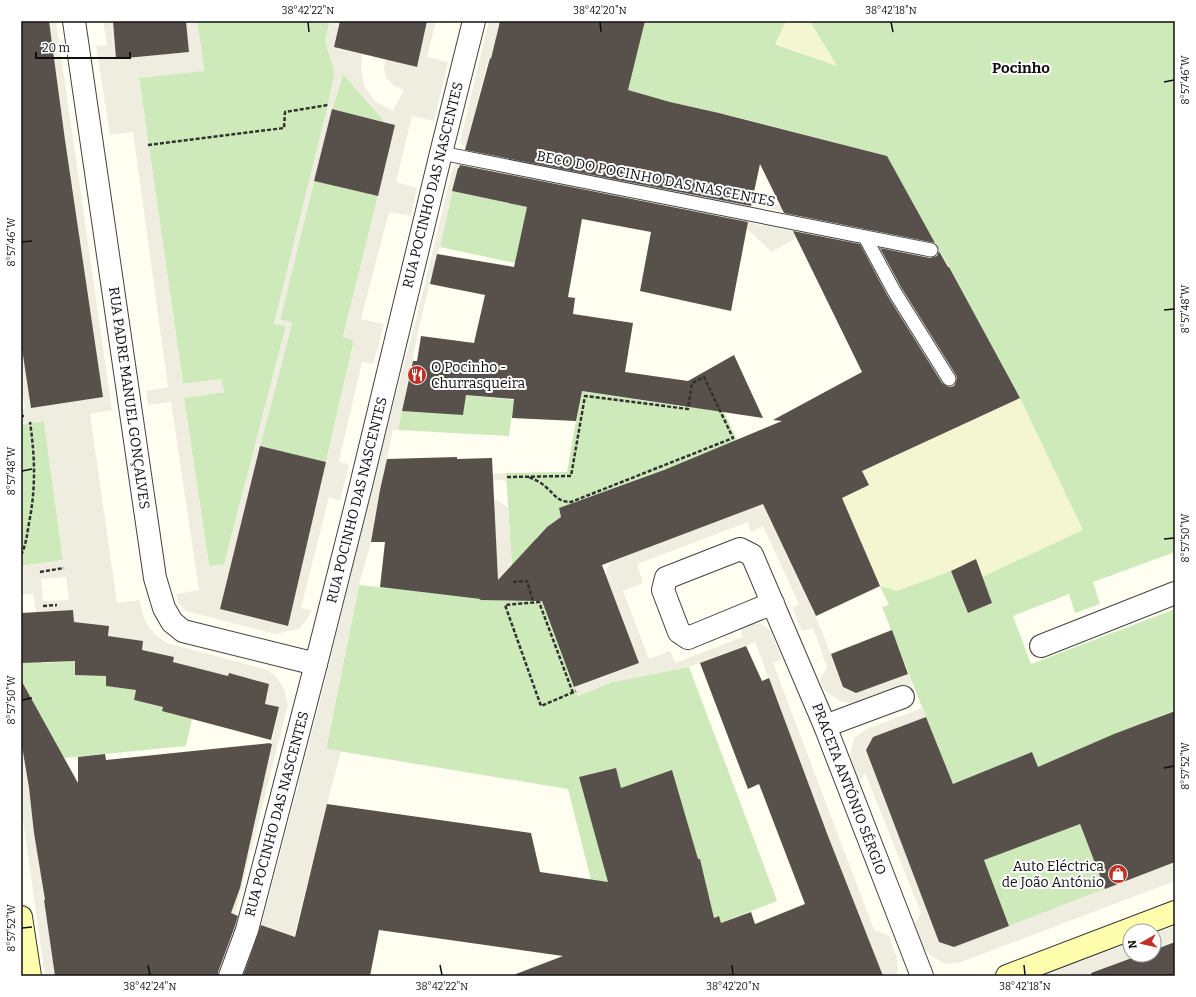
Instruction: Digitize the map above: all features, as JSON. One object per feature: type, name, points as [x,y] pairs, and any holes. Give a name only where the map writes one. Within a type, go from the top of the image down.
[{"type":"main road","points":[[1007,976],[1175,912]]},
{"type":"main road","points":[[21,917],[30,976]]},
{"type":"street","name":"RUA PADRE MANUEL GONÇALVES","points":[[74,21],[155,578],[164,608],[172,622],[183,631],[316,664]]},
{"type":"street","name":"RUA POCINHO DAS NASCENTES","points":[[230,976],[247,930],[316,664],[363,478],[474,21]]},
{"type":"street","name":"PRACETA ANTÓNIO SÉRGIO","points":[[774,603],[688,638],[679,632],[663,590],[666,578],[740,549],[752,555],[774,603],[825,726],[922,976]]},
{"type":"street","points":[[1041,646],[1175,593]]},
{"type":"street","points":[[825,726],[903,697]]},
{"type":"lane","name":"BECO DO POCINHO DAS NASCENTES","points":[[441,153],[931,250]]},
{"type":"lane","points":[[865,237],[894,291],[949,379]]},
{"type":"path","points":[[148,145],[284,128],[285,112],[328,105]]},
{"type":"path","points":[[507,477],[571,476],[585,396],[688,409],[692,383],[704,377],[734,438],[571,502],[562,501],[535,479],[528,477]]},
{"type":"path","points":[[21,556],[26,546],[33,502],[34,465],[30,422]]},
{"type":"path","points":[[40,572],[64,568]]},
{"type":"path","points":[[513,582],[527,581],[533,602]]},
{"type":"path","points":[[533,602],[540,602],[574,692],[541,706],[505,604],[533,602]]},
{"type":"path","points":[[43,606],[57,605]]},
{"type":"green space","points":[[197,21],[330,21],[325,41],[335,72],[274,324],[286,326],[224,565],[209,566],[184,398],[224,392],[221,379],[183,384],[139,78],[204,70]]},
{"type":"green space","points":[[645,21],[786,21],[775,44],[837,66],[810,21],[1175,21],[1175,552],[1093,582],[1100,604],[1075,613],[1069,594],[1013,616],[1031,664],[1175,609],[1175,710],[1146,722],[1062,778],[1105,889],[1009,926],[983,860],[1062,830],[953,784],[882,607],[889,605],[880,586],[897,591],[951,571],[968,613],[992,603],[982,577],[1083,530],[1020,398],[887,156],[549,70],[490,59],[496,37],[633,68]]},
{"type":"green space","points":[[786,21],[810,21],[837,66],[775,43]]},
{"type":"green space","points":[[343,74],[385,122],[332,109]]},
{"type":"green space","points":[[314,181],[378,196],[343,337],[354,340],[326,462],[260,446],[292,323],[280,320]]},
{"type":"green space","points":[[452,191],[527,207],[515,263],[440,247]]},
{"type":"green space","points":[[705,371],[737,440],[664,470],[559,508],[561,517],[547,527],[536,538],[535,559],[545,610],[578,696],[612,682],[689,667],[777,901],[721,923],[719,916],[714,918],[700,859],[670,867],[666,952],[616,769],[579,778],[618,917],[591,880],[568,789],[326,749],[359,585],[514,601],[506,473],[567,472],[581,391],[686,407],[688,381]]},
{"type":"green space","points":[[466,395],[514,400],[509,436],[398,430],[402,411],[463,414]]},
{"type":"green space","points":[[1020,398],[1084,530],[982,577],[951,571],[897,591],[880,586],[842,498],[869,485],[862,471]]},
{"type":"green space","points":[[44,421],[63,560],[21,566],[21,424]]},
{"type":"green space","points":[[42,658],[42,663],[75,661],[76,675],[106,675],[106,686],[136,690],[134,700],[163,707],[162,710],[192,719],[186,746],[64,758],[21,680],[21,661]]},
{"type":"shaded area","points":[[49,21],[56,21],[112,410],[90,414],[117,603],[139,600],[145,621],[154,633],[167,643],[268,670],[277,678],[284,689],[288,705],[234,918],[214,976],[264,777],[279,707],[265,704],[269,684],[228,676],[173,662],[174,657],[142,650],[142,641],[108,636],[109,626],[74,622],[73,610],[36,612],[33,593],[21,595],[21,566],[63,560],[44,421],[21,423],[21,409],[25,408],[21,383],[21,342],[65,140]],"holes":[[[66,577],[69,600],[43,601],[41,579]]]},
{"type":"shaded area","points":[[103,21],[113,21],[116,59],[189,52],[186,21],[197,21],[204,71],[139,78],[183,384],[221,379],[224,392],[184,398],[209,566],[224,564],[286,326],[274,324],[335,72],[325,41],[330,21],[340,21],[334,47],[362,54],[361,69],[365,88],[376,102],[393,111],[404,90],[394,86],[386,77],[384,68],[386,59],[416,67],[427,21],[436,21],[427,57],[448,62],[434,121],[412,116],[396,182],[417,188],[411,216],[389,212],[361,319],[384,324],[373,364],[362,362],[339,461],[349,465],[340,501],[329,497],[301,608],[312,610],[299,629],[275,634],[186,611],[179,603],[176,594],[199,590],[171,402],[148,405],[146,391],[168,387],[133,132],[110,135],[96,46],[107,45]],"holes":[[[343,74],[385,122],[395,125],[343,337],[354,341],[287,626],[220,609],[292,322],[280,320],[332,109]]]},
{"type":"shaded area","points":[[489,21],[500,21],[467,142],[734,197],[930,234],[934,240],[806,216],[464,147],[460,142]]},
{"type":"shaded area","points":[[456,164],[857,244],[942,375],[953,370],[992,389],[899,398],[940,376],[888,300],[856,249],[796,238],[772,252],[746,228],[458,168],[440,247],[420,323],[398,430],[393,430],[383,477],[506,473],[507,483],[502,480],[383,482],[378,503],[491,499],[500,502],[508,508],[513,582],[498,588],[417,506],[377,507],[371,542],[359,585],[326,748],[341,751],[327,804],[320,840],[308,880],[294,937],[266,926],[257,952],[245,976],[262,923],[324,686],[374,477],[417,316],[453,167]]},
{"type":"shaded area","points":[[763,504],[819,624],[843,687],[856,693],[908,674],[912,683],[863,702],[852,704],[840,701],[824,690],[820,679],[827,667],[813,628],[802,631],[792,608],[799,604],[763,526],[751,532],[748,522],[637,564],[643,583],[623,591],[649,659],[670,651],[675,663],[743,637],[740,628],[751,624],[761,624],[771,631],[781,659],[773,663],[874,930],[889,936],[897,958],[898,970],[896,976],[874,976],[878,965],[755,642],[689,667],[612,682],[578,696],[574,687],[639,663],[606,575],[607,568],[611,562]]},
{"type":"shaded area","points":[[922,708],[926,717],[873,737],[866,750],[939,942],[954,947],[1175,862],[1175,881],[961,962],[945,964],[931,956],[922,946],[914,925],[921,913],[865,773],[858,783],[850,764],[851,749],[855,737],[867,729]]},
{"type":"shaded area","points":[[21,726],[55,976],[45,976],[21,806]]},
{"type":"shaded area","points":[[1175,926],[1175,942],[1162,947],[1162,931]]},
{"type":"shaded area","points":[[1122,946],[1122,962],[1085,976],[1041,976]]},
{"type":"building","points":[[21,21],[49,21],[103,397],[31,408],[21,342]]},
{"type":"building","points":[[113,21],[186,21],[189,52],[116,59]]},
{"type":"building","points":[[340,21],[427,21],[417,67],[334,47]]},
{"type":"building","points":[[500,21],[645,21],[628,90],[670,102],[887,156],[935,243],[784,213],[760,164],[751,206],[465,150],[490,58],[491,59]]},
{"type":"building","points":[[332,109],[395,125],[378,196],[314,181]]},
{"type":"building","points":[[460,165],[748,222],[731,311],[640,291],[651,232],[582,219],[568,297],[575,298],[573,314],[633,323],[625,372],[688,381],[734,355],[763,418],[582,391],[576,421],[512,418],[514,399],[466,395],[463,415],[402,411],[413,361],[417,361],[421,336],[474,343],[485,295],[430,284],[437,254],[514,267],[527,207],[452,191]]},
{"type":"building","points":[[793,231],[860,244],[887,295],[942,383],[950,387],[954,386],[956,382],[956,375],[901,287],[880,248],[930,258],[937,256],[939,251],[1020,398],[862,471],[869,485],[842,498],[880,586],[816,616],[763,504],[602,565],[639,663],[574,687],[542,601],[479,600],[481,599],[380,587],[385,542],[371,542],[387,459],[457,457],[457,459],[492,458],[498,580],[547,527],[561,517],[559,508],[664,470],[782,421],[773,420],[862,372]]},
{"type":"building","points":[[260,446],[326,462],[288,626],[220,609]]},
{"type":"building","points":[[976,559],[992,603],[968,613],[951,571]]},
{"type":"building","points":[[73,610],[74,622],[109,626],[108,636],[143,641],[142,650],[174,657],[173,662],[228,676],[229,673],[269,684],[265,704],[279,707],[271,740],[162,711],[163,707],[134,700],[136,690],[106,686],[106,676],[75,675],[75,661],[21,663],[21,613]]},
{"type":"building","points":[[892,630],[908,674],[856,693],[843,687],[831,654]]},
{"type":"building","points":[[746,646],[762,681],[769,678],[828,836],[883,976],[516,976],[516,974],[563,956],[379,930],[370,976],[243,976],[261,925],[295,937],[327,804],[531,833],[540,872],[608,882],[579,777],[616,768],[621,788],[672,770],[698,859],[700,859],[714,918],[719,916],[721,923],[751,912],[755,924],[805,904],[759,784],[748,789],[700,663]]},
{"type":"building","points":[[21,680],[78,783],[78,757],[105,754],[106,760],[272,744],[240,888],[231,913],[238,916],[218,972],[218,976],[55,976],[21,740]]},
{"type":"building","points":[[1175,711],[1175,862],[1105,889],[1080,824],[984,860],[1009,926],[954,947],[939,942],[866,750],[873,737],[926,717],[953,784],[1032,752],[1038,767],[1114,734]]},
{"type":"building","points":[[1175,942],[1175,976],[1092,976],[1091,973],[1122,962],[1122,963],[1162,963],[1162,947]]},
{"type":"place","name":"O Pocinho - Churrasqueira","points":[[417,375]]},
{"type":"place","name":"Auto Eléctrica de João António","points":[[1118,874]]},
{"type":"district","name":"Pocinho","points":[[1021,68]]}]
